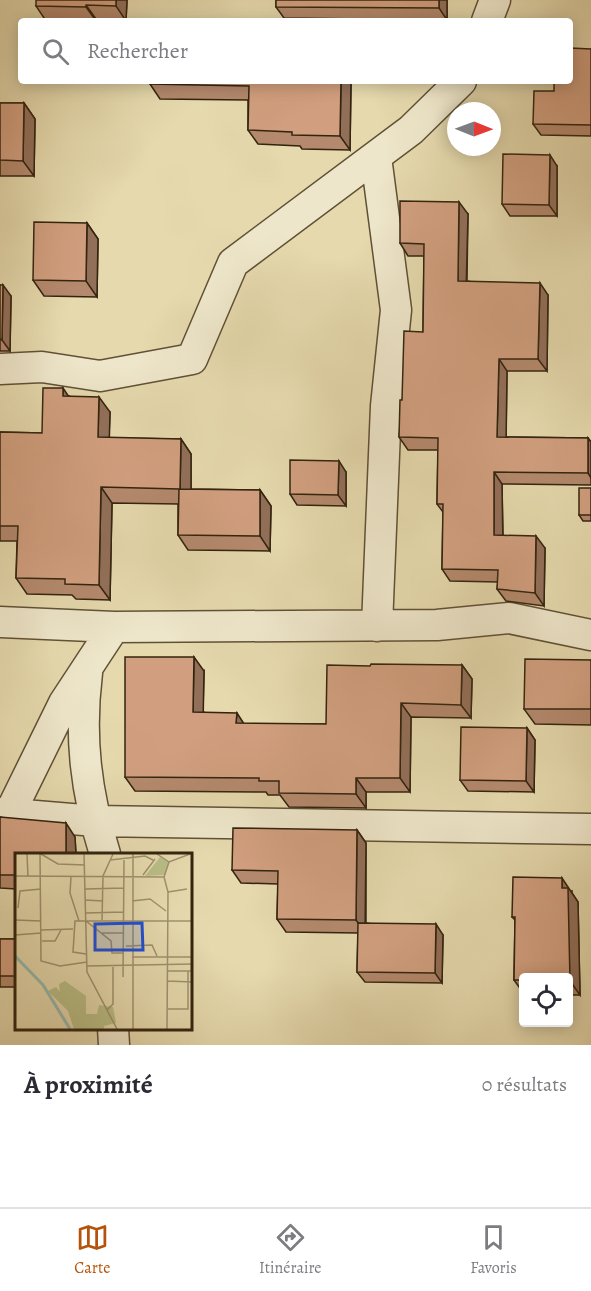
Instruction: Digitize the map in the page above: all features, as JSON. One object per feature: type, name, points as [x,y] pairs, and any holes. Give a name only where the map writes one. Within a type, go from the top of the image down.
[{"type":"street","points":[[489,18],[495,0]]},
{"type":"street","points":[[0,369],[42,367],[100,376],[192,359],[233,263],[411,130],[458,84]]},
{"type":"street","points":[[376,157],[396,310],[386,406],[377,626]]},
{"type":"street","points":[[0,622],[114,627],[377,626],[437,625],[509,618],[591,635]]},
{"type":"street","points":[[114,627],[63,703],[5,813],[95,821],[591,829]]},
{"type":"street","points":[[87,667],[82,708],[84,760],[95,821],[104,853]]},
{"type":"street","points":[[113,1030],[114,1045]]},
{"type":"building","points":[[36,0],[116,0],[116,6],[36,6]]},
{"type":"building","points":[[276,0],[439,0],[439,8],[276,7]]},
{"type":"building","points":[[573,48],[591,49],[591,125],[533,124],[534,91],[554,91],[554,84],[573,84]]},
{"type":"building","points":[[150,84],[341,84],[340,136],[292,135],[292,132],[248,130],[249,86]]},
{"type":"building","points":[[0,103],[24,103],[23,161],[0,160]]},
{"type":"building","points":[[503,154],[550,155],[549,205],[502,204]]},
{"type":"building","points":[[400,201],[459,202],[458,281],[540,283],[538,359],[499,359],[497,437],[588,438],[588,473],[494,472],[494,535],[536,536],[535,593],[497,589],[498,570],[442,569],[443,504],[437,504],[438,438],[399,437],[404,331],[423,332],[424,244],[400,243]]},
{"type":"building","points":[[34,222],[87,223],[86,281],[33,280]]},
{"type":"building","points":[[0,285],[3,285],[2,340],[0,339]]},
{"type":"building","points":[[43,388],[63,388],[63,396],[99,397],[98,437],[181,439],[180,489],[260,490],[260,536],[178,535],[179,489],[101,487],[99,585],[65,584],[65,579],[16,578],[18,526],[0,526],[0,432],[42,433]]},
{"type":"building","points":[[290,460],[339,461],[338,495],[290,494]]},
{"type":"building","points":[[579,488],[591,488],[591,515],[579,515]]},
{"type":"building","points":[[125,657],[194,657],[193,712],[237,713],[236,723],[326,724],[327,665],[462,665],[461,705],[401,703],[400,778],[356,778],[356,794],[279,793],[279,781],[259,781],[259,778],[125,777]]},
{"type":"building","points":[[525,659],[591,660],[591,709],[524,709]]},
{"type":"building","points":[[461,727],[527,728],[526,781],[460,780]]},
{"type":"building","points":[[0,817],[66,823],[66,853],[15,853],[15,875],[0,875]]},
{"type":"building","points":[[233,828],[357,830],[356,920],[277,919],[278,871],[232,870]]},
{"type":"building","points":[[513,877],[562,878],[562,888],[568,888],[570,973],[519,973],[519,980],[514,980],[515,917],[512,917]]},
{"type":"building","points":[[358,923],[436,924],[435,973],[357,972]]},
{"type":"building","points":[[0,939],[15,939],[15,976],[0,976]]}]
